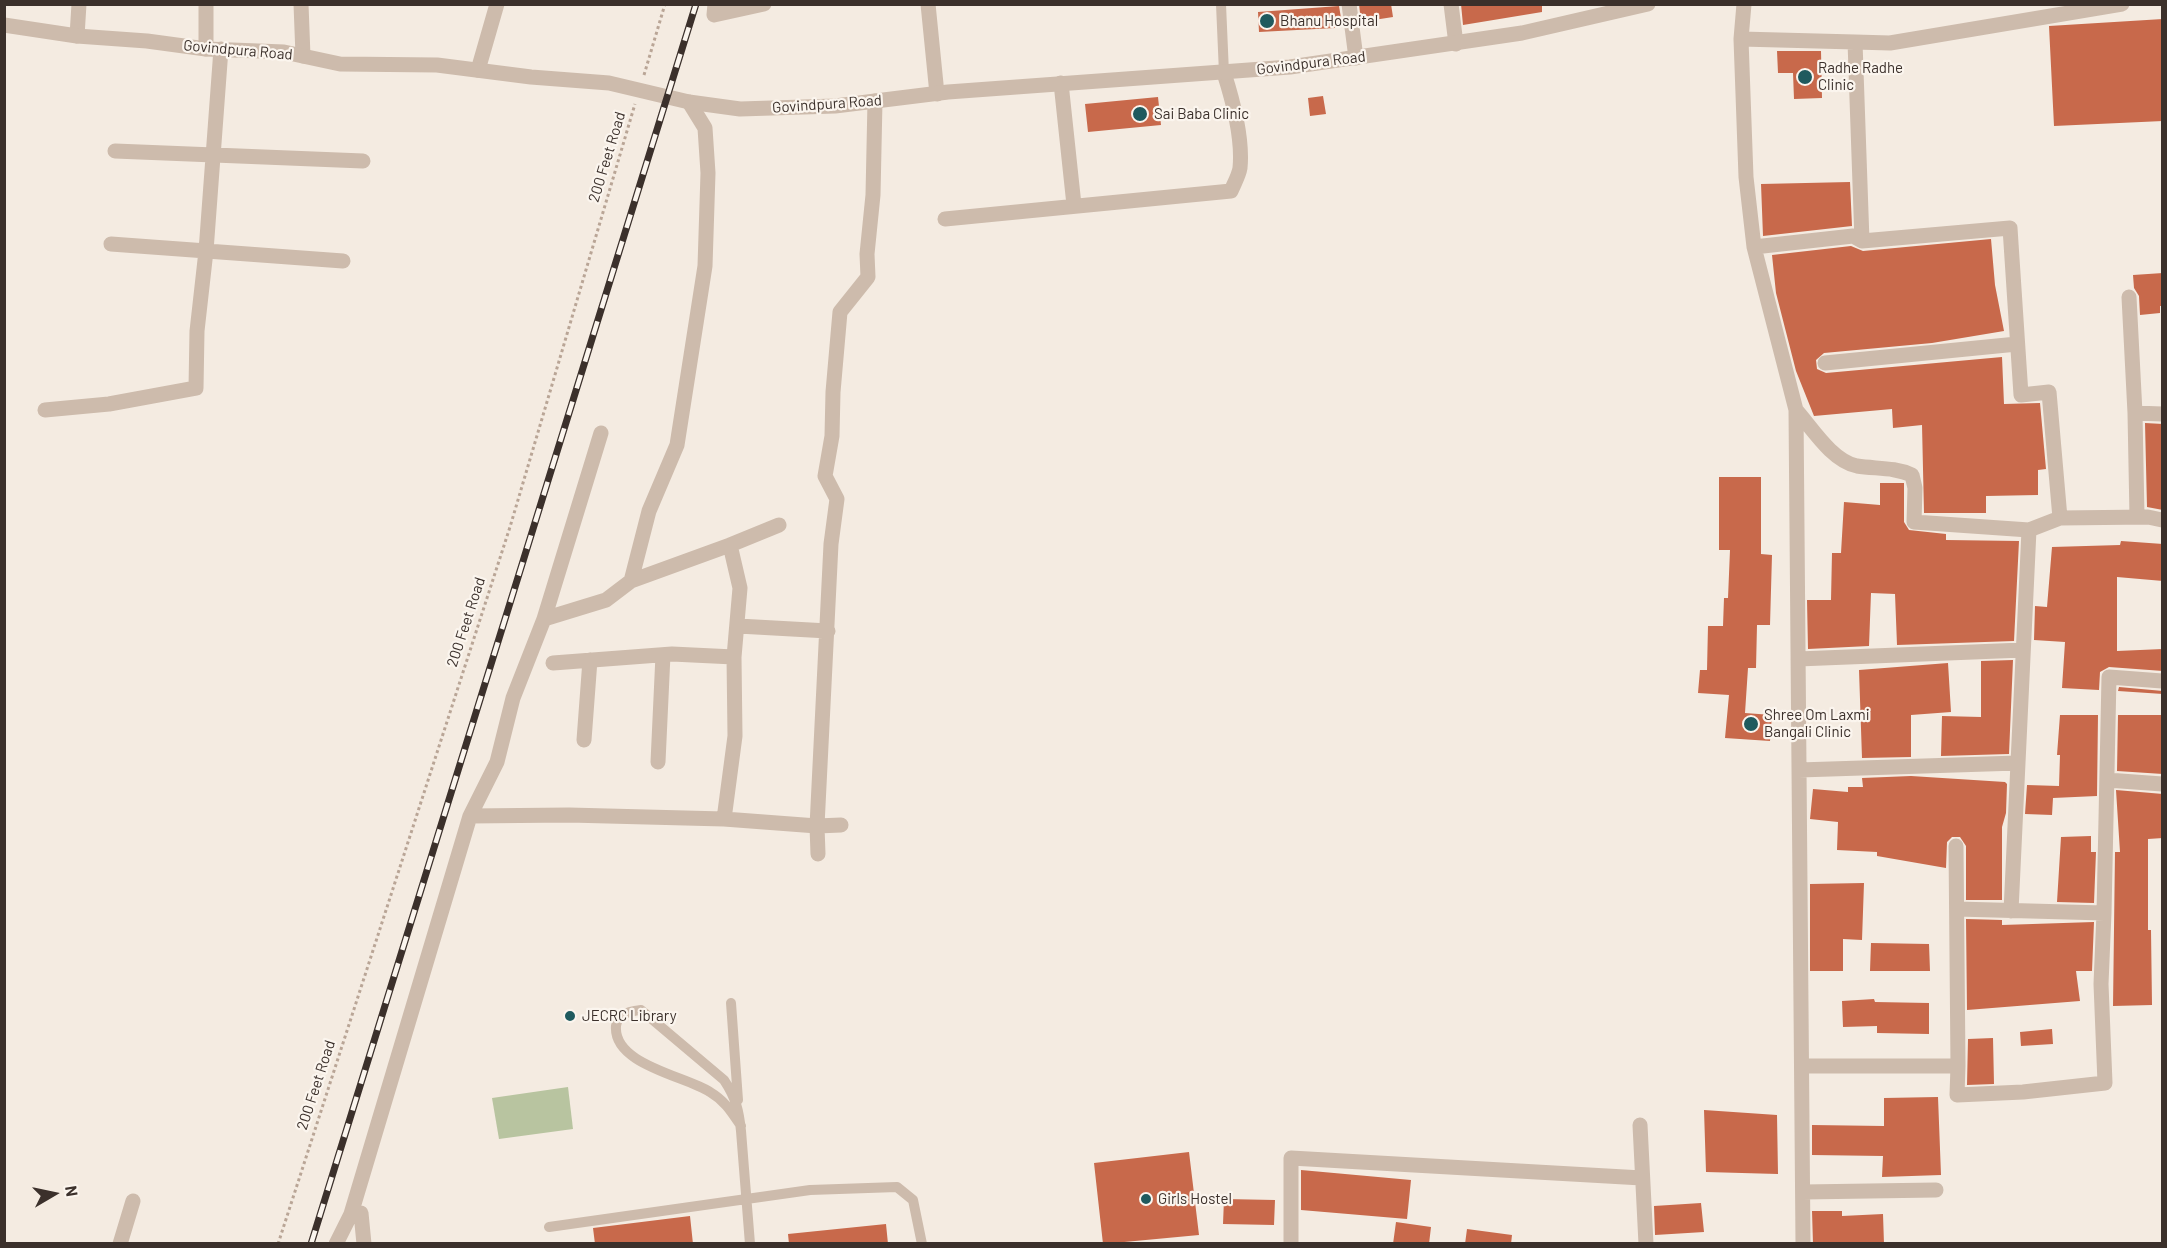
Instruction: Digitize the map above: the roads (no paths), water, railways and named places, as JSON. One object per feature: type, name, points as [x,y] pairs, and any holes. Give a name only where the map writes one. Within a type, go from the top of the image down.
[{"type":"street","points":[[77,36],[79,4]]},
{"type":"street","points":[[45,410],[110,404],[196,388],[197,331],[214,156],[213,49],[206,4]]},
{"type":"street","points":[[302,4],[303,56]]},
{"type":"street","points":[[478,70],[497,4]]},
{"type":"street","points":[[715,4],[714,15],[764,4]]},
{"type":"street","points":[[928,4],[937,94]]},
{"type":"street","points":[[1349,4],[1356,58]]},
{"type":"street","points":[[1451,4],[1456,44]]},
{"type":"street","name":"Govindpura Road","points":[[4,25],[77,36],[147,40],[213,49],[284,52],[340,64],[437,65],[609,84],[689,102],[740,109],[835,106],[1061,83],[1224,73],[1356,58],[1456,44],[1596,11],[1648,4]]},
{"type":"street","points":[[1744,4],[1741,39],[1746,177],[1754,247],[1797,410],[1803,1244]]},
{"type":"street","points":[[1741,39],[1890,43],[2122,4]]},
{"type":"street","points":[[1855,42],[1862,241]]},
{"type":"street","points":[[945,219],[1231,190],[1240,169],[1238,131],[1231,94],[1224,73]]},
{"type":"street","points":[[1061,83],[1074,205]]},
{"type":"street","points":[[818,854],[817,826],[823,687],[828,631],[831,544],[837,499],[825,476],[832,436],[835,351],[840,312],[868,277],[867,254],[873,195],[875,101]]},
{"type":"street","points":[[631,581],[649,511],[677,445],[705,266],[708,173],[705,128],[689,102]]},
{"type":"street","points":[[115,152],[363,161]]},
{"type":"street","points":[[1754,247],[1853,236],[1862,241],[2010,228],[2021,395],[2049,392],[2060,518]]},
{"type":"street","points":[[111,244],[344,261]]},
{"type":"street","points":[[2129,297],[2137,518]]},
{"type":"street","points":[[1826,363],[2017,344]]},
{"type":"street","points":[[1797,410],[1824,442],[1846,461],[1855,465],[1899,470],[1912,475],[1915,488],[1914,522],[2029,530],[2060,518],[2163,520]]},
{"type":"street","points":[[2135,413],[2163,414]]},
{"type":"street","points":[[336,1244],[351,1214],[470,816],[497,762],[513,698],[544,619],[601,433]]},
{"type":"street","points":[[544,619],[606,600],[631,581],[779,525]]},
{"type":"street","points":[[2011,911],[2029,530]]},
{"type":"street","points":[[724,819],[735,736],[734,657],[740,588],[730,545]]},
{"type":"street","points":[[738,626],[828,631]]},
{"type":"street","points":[[1798,659],[2023,650]]},
{"type":"street","points":[[553,663],[663,655],[734,657]]},
{"type":"street","points":[[658,762],[663,655]]},
{"type":"street","points":[[584,740],[590,660]]},
{"type":"street","points":[[1956,846],[1957,1095],[2023,1092],[2105,1083],[2101,984],[2109,677],[2163,681]]},
{"type":"street","points":[[1799,770],[2018,763]]},
{"type":"street","points":[[2107,780],[2163,784]]},
{"type":"street","points":[[470,816],[569,815],[724,819],[817,826],[841,825]]},
{"type":"street","points":[[1957,909],[2104,913]]},
{"type":"street","points":[[1802,1066],[1958,1066]]},
{"type":"street","points":[[1640,1125],[1646,1244]]},
{"type":"street","points":[[1290,1244],[1291,1158],[1642,1178]]},
{"type":"street","points":[[1803,1192],[1936,1190]]},
{"type":"street","points":[[120,1244],[133,1201]]},
{"type":"street","points":[[351,1214],[361,1213],[364,1244]]},
{"type":"lane","points":[[1221,4],[1224,73]]},
{"type":"lane","points":[[730,1003],[750,1244]]},
{"type":"lane","points":[[738,1103],[724,1080],[652,1017],[641,1010],[620,1017],[616,1023],[616,1034],[621,1044],[633,1055],[656,1071],[707,1090],[726,1102],[741,1126]]},
{"type":"lane","points":[[549,1227],[810,1190],[897,1187],[913,1200],[922,1244]]},
{"type":"railway","points":[[311,1244],[696,4]]},
{"type":"place","name":"Bhanu Hospital","points":[[1267,21]]},
{"type":"place","name":"Radhe Radhe Clinic","points":[[1805,77]]},
{"type":"place","name":"Sai Baba Clinic","points":[[1140,114]]},
{"type":"place","name":"Shree Om Laxmi Bangali Clinic","points":[[1751,724]]},
{"type":"place","name":"JECRC Library","points":[[570,1016]]},
{"type":"place","name":"Girls Hostel","points":[[1146,1199]]}]
